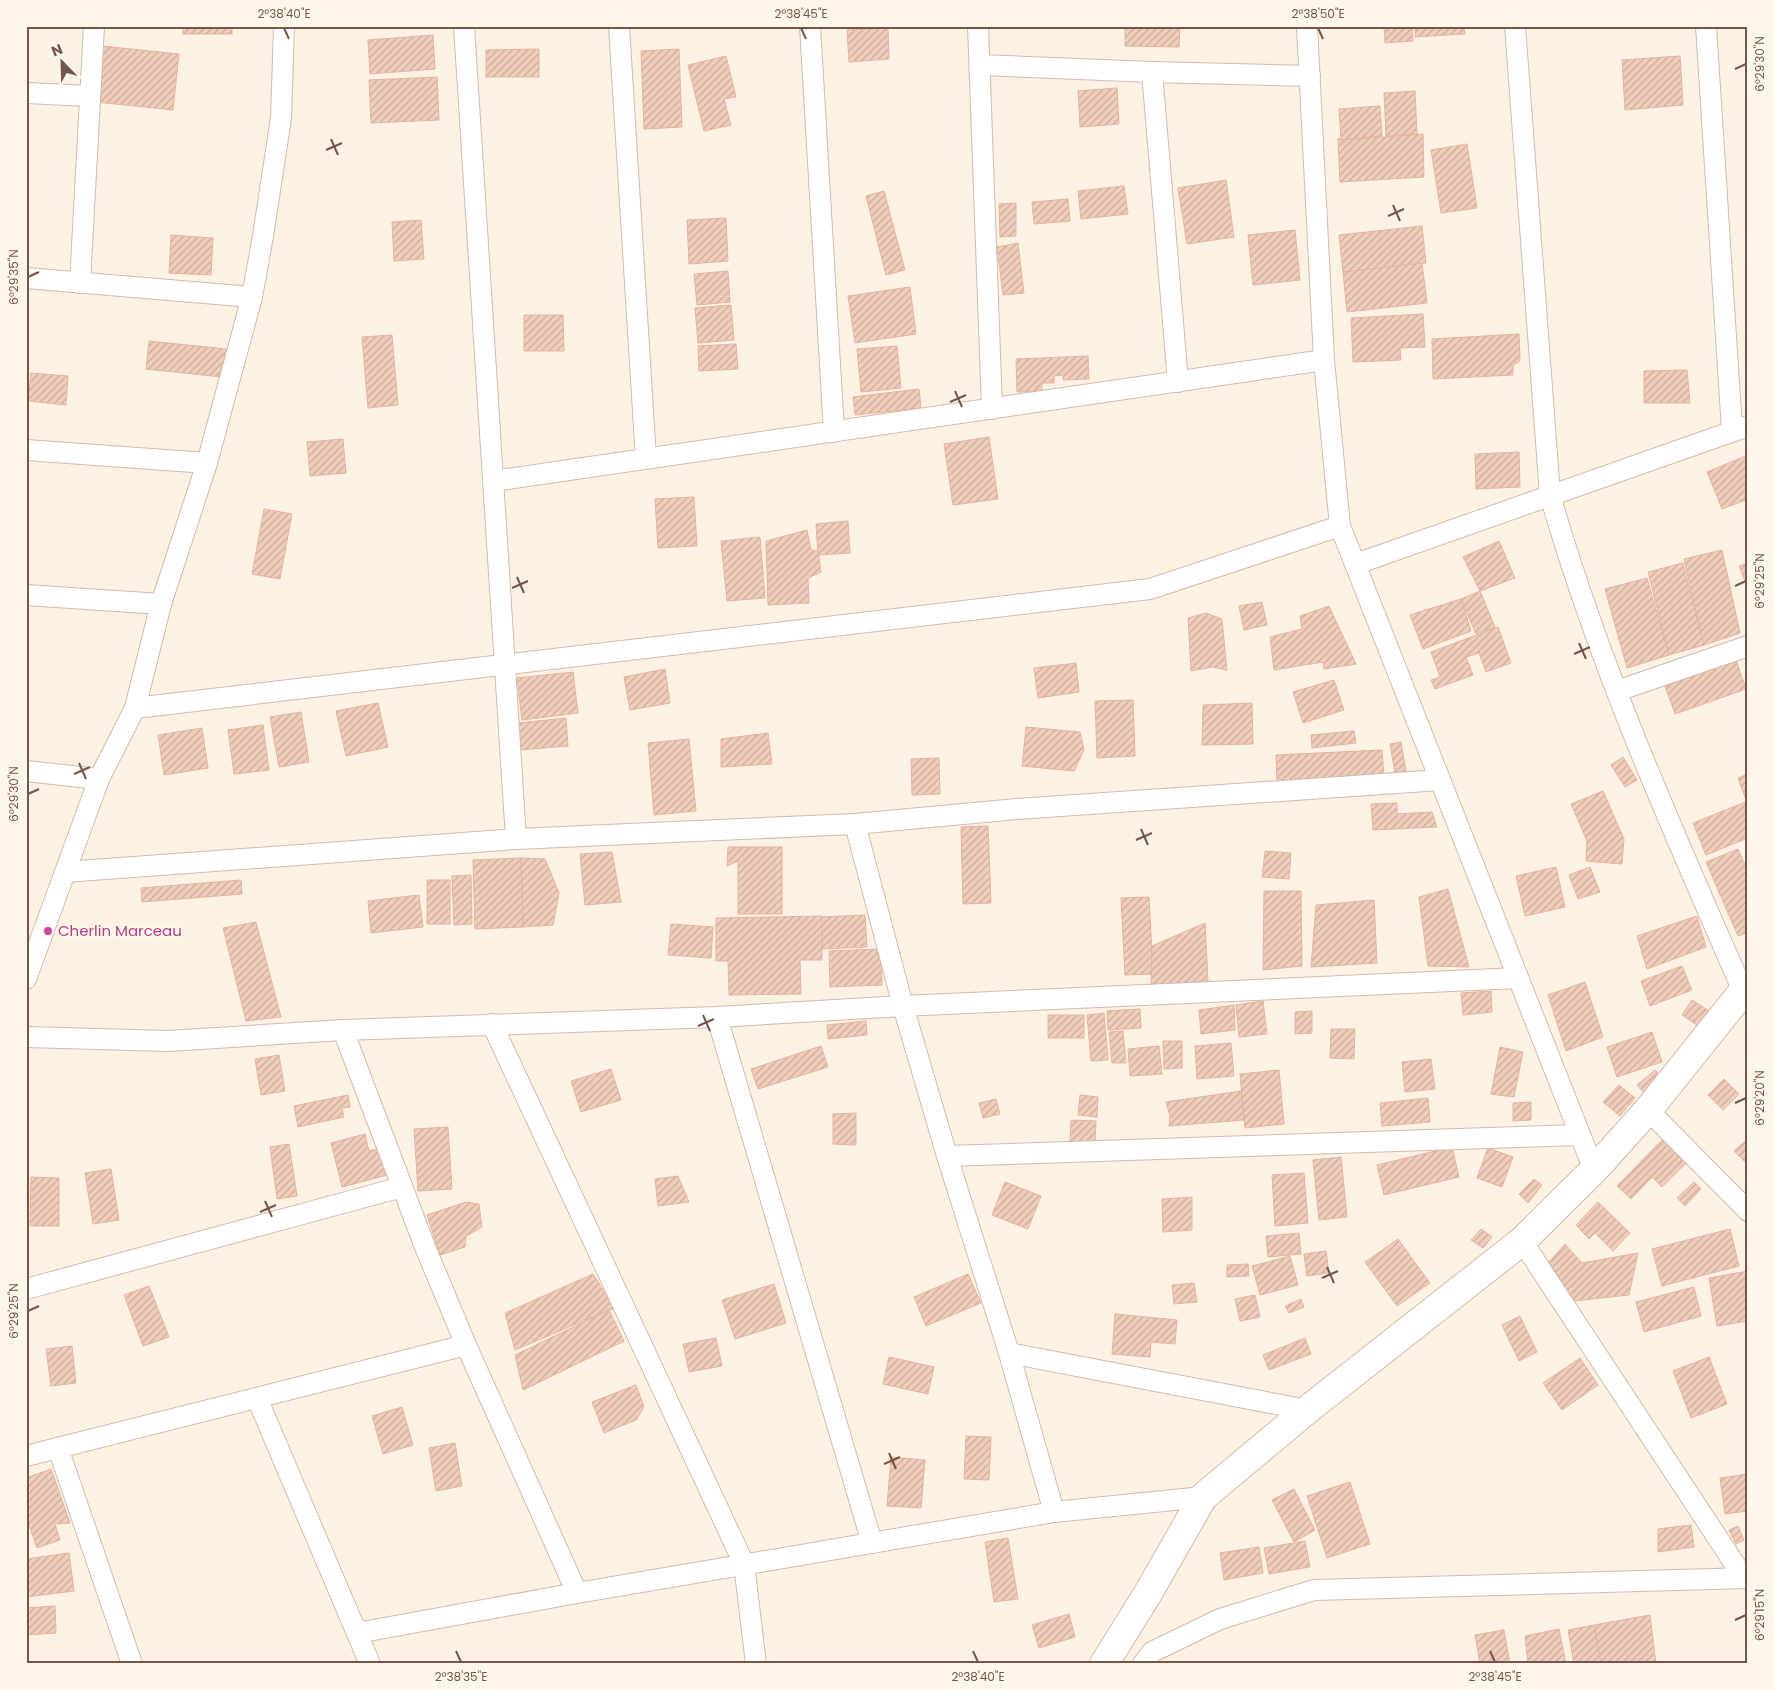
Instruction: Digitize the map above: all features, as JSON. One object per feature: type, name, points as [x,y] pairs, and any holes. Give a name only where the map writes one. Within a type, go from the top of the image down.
[{"type":"street","points":[[80,283],[94,26]]},
{"type":"street","points":[[26,979],[34,936],[65,872],[99,779],[136,708],[161,604],[207,463],[252,297],[281,118],[284,26]]},
{"type":"street","points":[[464,26],[516,839]]},
{"type":"street","points":[[619,26],[646,459]]},
{"type":"street","points":[[810,26],[834,432]]},
{"type":"street","points":[[978,26],[992,409]]},
{"type":"street","points":[[1307,26],[1324,360],[1340,526],[1594,1170]]},
{"type":"street","points":[[1104,1664],[1147,1595],[1203,1497],[1307,1410],[1522,1241],[1594,1170],[1648,1110],[1745,988],[1673,831],[1617,691],[1570,563],[1550,495],[1515,26]]},
{"type":"street","points":[[1356,564],[1740,428],[1706,26]]},
{"type":"street","points":[[980,65],[1310,76]]},
{"type":"street","points":[[1152,72],[1178,382]]},
{"type":"street","points":[[26,93],[90,96]]},
{"type":"street","points":[[26,278],[252,297]]},
{"type":"street","points":[[493,481],[1324,360]]},
{"type":"street","points":[[26,450],[207,463]]},
{"type":"street","points":[[136,708],[1150,589],[1340,526]]},
{"type":"street","points":[[26,595],[161,604]]},
{"type":"street","points":[[1617,691],[1748,646]]},
{"type":"street","points":[[26,771],[99,779]]},
{"type":"street","points":[[65,872],[516,839],[855,824],[1017,809],[1440,780]]},
{"type":"street","points":[[855,824],[903,1006],[947,1156],[1009,1353],[1054,1512]]},
{"type":"street","points":[[26,1037],[168,1041],[343,1030],[717,1017],[903,1006],[1518,978]]},
{"type":"street","points":[[717,1017],[872,1543]]},
{"type":"street","points":[[492,1024],[744,1564],[756,1664]]},
{"type":"street","points":[[343,1030],[425,1247],[466,1346],[577,1593]]},
{"type":"street","points":[[1648,1110],[1748,1211]]},
{"type":"street","points":[[947,1156],[1580,1135]]},
{"type":"street","points":[[26,1288],[402,1187]]},
{"type":"street","points":[[1522,1241],[1746,1578]]},
{"type":"street","points":[[26,1456],[466,1346]]},
{"type":"street","points":[[1009,1353],[1307,1410]]},
{"type":"street","points":[[257,1398],[370,1664]]},
{"type":"street","points":[[58,1448],[132,1664]]},
{"type":"street","points":[[357,1633],[744,1564],[1054,1512],[1203,1497]]},
{"type":"street","points":[[1143,1664],[1152,1652],[1220,1619],[1314,1590],[1746,1578]]},
{"type":"building","points":[[183,26],[232,26],[232,34],[183,34]]},
{"type":"building","points":[[1125,26],[1180,26],[1179,47],[1125,46]]},
{"type":"building","points":[[1384,26],[1412,26],[1413,41],[1385,43]]},
{"type":"building","points":[[1415,26],[1464,26],[1465,34],[1415,37]]},
{"type":"building","points":[[888,28],[889,59],[849,62],[847,30]]},
{"type":"building","points":[[433,35],[435,69],[370,74],[368,40]]},
{"type":"building","points":[[102,46],[179,54],[173,110],[96,102]]},
{"type":"building","points":[[539,49],[539,77],[486,77],[486,50]]},
{"type":"building","points":[[679,49],[682,127],[644,129],[641,51]]},
{"type":"building","points":[[726,56],[736,97],[724,99],[731,125],[704,131],[688,65]]},
{"type":"building","points":[[1680,56],[1683,105],[1625,110],[1622,60]]},
{"type":"building","points":[[437,77],[439,120],[371,123],[369,80]]},
{"type":"building","points":[[1117,88],[1119,124],[1080,127],[1078,91]]},
{"type":"building","points":[[1415,91],[1417,134],[1386,136],[1384,93]]},
{"type":"building","points":[[1380,106],[1382,136],[1341,140],[1339,109]]},
{"type":"building","points":[[1423,134],[1424,177],[1340,182],[1338,138],[1341,140]]},
{"type":"building","points":[[1467,144],[1477,208],[1441,213],[1431,150]]},
{"type":"building","points":[[1226,180],[1234,237],[1187,244],[1178,188]]},
{"type":"building","points":[[1124,186],[1128,214],[1081,219],[1078,191]]},
{"type":"building","points":[[884,191],[905,270],[886,275],[866,196]]},
{"type":"building","points":[[1068,199],[1070,221],[1034,224],[1032,202]]},
{"type":"building","points":[[1016,203],[1016,236],[1000,237],[999,204]]},
{"type":"building","points":[[726,218],[728,261],[689,264],[687,220]]},
{"type":"building","points":[[421,220],[424,259],[394,261],[392,222]]},
{"type":"building","points":[[1422,226],[1426,263],[1343,272],[1339,235]]},
{"type":"building","points":[[1295,230],[1300,280],[1253,285],[1248,235]]},
{"type":"building","points":[[171,235],[213,238],[211,275],[169,273]]},
{"type":"building","points":[[1018,243],[1024,293],[1003,295],[997,247]]},
{"type":"building","points":[[1422,263],[1427,303],[1347,312],[1343,272]]},
{"type":"building","points":[[728,271],[730,302],[697,305],[694,274]]},
{"type":"building","points":[[910,287],[916,334],[855,343],[848,296]]},
{"type":"building","points":[[731,305],[734,340],[698,343],[695,308]]},
{"type":"building","points":[[1423,314],[1425,347],[1400,348],[1401,360],[1353,362],[1351,318]]},
{"type":"building","points":[[524,315],[563,315],[564,351],[524,351]]},
{"type":"building","points":[[1519,334],[1520,361],[1513,365],[1513,375],[1433,379],[1432,339]]},
{"type":"building","points":[[392,335],[398,405],[368,408],[362,337]]},
{"type":"building","points":[[149,341],[226,349],[222,377],[146,369]]},
{"type":"building","points":[[736,344],[738,369],[699,371],[698,346]]},
{"type":"building","points":[[897,346],[901,388],[861,392],[857,349]]},
{"type":"building","points":[[1088,356],[1089,379],[1063,380],[1063,375],[1054,376],[1054,383],[1042,383],[1042,391],[1017,392],[1016,359]]},
{"type":"building","points":[[1687,370],[1690,403],[1644,403],[1644,371]]},
{"type":"building","points":[[31,373],[68,376],[66,405],[28,401]]},
{"type":"building","points":[[919,389],[921,408],[855,415],[853,397]]},
{"type":"building","points":[[989,437],[998,499],[953,505],[944,444]]},
{"type":"building","points":[[343,439],[346,473],[310,476],[307,442]]},
{"type":"building","points":[[1519,452],[1520,487],[1476,489],[1475,454]]},
{"type":"building","points":[[1748,455],[1748,499],[1722,509],[1707,472]]},
{"type":"building","points":[[694,497],[697,546],[658,548],[655,499]]},
{"type":"building","points":[[264,509],[292,514],[280,579],[252,574]]},
{"type":"building","points":[[848,521],[850,553],[818,555],[816,524]]},
{"type":"building","points":[[807,530],[811,550],[818,551],[821,572],[808,578],[809,603],[768,605],[766,541]]},
{"type":"building","points":[[760,537],[765,598],[727,601],[721,541]]},
{"type":"building","points":[[1499,541],[1515,578],[1480,591],[1463,557]]},
{"type":"building","points":[[1722,550],[1740,633],[1704,645],[1684,559]]},
{"type":"building","points":[[1683,563],[1704,645],[1669,655],[1648,572]]},
{"type":"building","points":[[1748,563],[1748,589],[1739,566]]},
{"type":"building","points":[[1647,578],[1669,655],[1627,668],[1605,589]]},
{"type":"building","points":[[1480,591],[1495,627],[1476,634],[1461,599]]},
{"type":"building","points":[[1461,599],[1471,631],[1423,649],[1410,615]]},
{"type":"building","points":[[1262,602],[1267,625],[1244,630],[1239,606]]},
{"type":"building","points":[[1329,606],[1356,664],[1324,669],[1323,662],[1274,670],[1270,637],[1302,629],[1300,616]]},
{"type":"building","points":[[1206,613],[1222,619],[1227,670],[1212,667],[1191,671],[1188,618]]},
{"type":"building","points":[[1498,627],[1511,663],[1486,672],[1479,653],[1466,657],[1473,675],[1435,689],[1431,680],[1440,677],[1431,652]]},
{"type":"building","points":[[1736,660],[1746,689],[1675,714],[1665,686]]},
{"type":"building","points":[[1076,663],[1079,692],[1038,698],[1034,668]]},
{"type":"building","points":[[665,669],[670,703],[630,710],[624,677]]},
{"type":"building","points":[[573,672],[578,713],[522,720],[517,678]]},
{"type":"building","points":[[1334,680],[1344,710],[1303,723],[1293,692]]},
{"type":"building","points":[[1133,700],[1135,756],[1097,758],[1095,701]]},
{"type":"building","points":[[378,703],[388,747],[346,756],[336,711]]},
{"type":"building","points":[[1252,703],[1253,744],[1202,745],[1203,705]]},
{"type":"building","points":[[301,712],[309,762],[279,767],[270,717]]},
{"type":"building","points":[[566,718],[568,746],[520,750],[518,723]]},
{"type":"building","points":[[263,725],[269,770],[234,774],[228,730]]},
{"type":"building","points":[[1026,727],[1080,732],[1084,750],[1074,771],[1022,766]]},
{"type":"building","points":[[202,728],[208,768],[164,775],[158,735]]},
{"type":"building","points":[[1354,731],[1356,743],[1312,748],[1311,735]]},
{"type":"building","points":[[768,733],[772,764],[721,767],[721,739]]},
{"type":"building","points":[[689,739],[696,811],[654,815],[648,743]]},
{"type":"building","points":[[1401,742],[1406,771],[1395,773],[1390,744]]},
{"type":"building","points":[[1382,750],[1384,776],[1277,782],[1276,755]]},
{"type":"building","points":[[1623,757],[1637,780],[1625,787],[1611,765]]},
{"type":"building","points":[[939,758],[940,794],[912,795],[911,759]]},
{"type":"building","points":[[1748,774],[1748,796],[1745,797],[1738,778]]},
{"type":"building","points":[[1603,791],[1624,839],[1622,864],[1586,861],[1587,841],[1571,804]]},
{"type":"building","points":[[1748,801],[1748,838],[1706,855],[1693,823]]},
{"type":"building","points":[[1397,803],[1397,814],[1432,812],[1437,827],[1373,830],[1371,804]]},
{"type":"building","points":[[988,826],[991,903],[963,904],[961,827]]},
{"type":"building","points":[[728,847],[782,847],[782,914],[738,914],[738,861],[727,866]]},
{"type":"building","points":[[1738,849],[1748,872],[1748,932],[1738,936],[1706,862]]},
{"type":"building","points":[[1265,851],[1291,853],[1289,879],[1262,877]]},
{"type":"building","points":[[612,852],[621,902],[585,905],[580,854]]},
{"type":"building","points":[[521,858],[545,859],[559,893],[553,925],[523,927]]},
{"type":"building","points":[[521,858],[523,927],[475,929],[473,860]]},
{"type":"building","points":[[1556,867],[1565,907],[1525,916],[1516,876]]},
{"type":"building","points":[[1590,867],[1600,892],[1578,899],[1569,875]]},
{"type":"building","points":[[471,875],[472,924],[454,925],[452,876]]},
{"type":"building","points":[[241,880],[242,894],[142,902],[141,888]]},
{"type":"building","points":[[427,880],[450,880],[450,924],[427,924]]},
{"type":"building","points":[[1448,889],[1469,967],[1428,966],[1419,897]]},
{"type":"building","points":[[1264,891],[1301,891],[1302,966],[1263,970]]},
{"type":"building","points":[[419,895],[423,927],[371,933],[368,901]]},
{"type":"building","points":[[1149,897],[1153,974],[1125,975],[1121,898]]},
{"type":"building","points":[[1374,900],[1377,963],[1311,967],[1316,905]]},
{"type":"building","points":[[865,915],[867,947],[822,949],[821,917]]},
{"type":"building","points":[[822,916],[822,960],[800,960],[801,994],[729,995],[728,961],[716,961],[716,918]]},
{"type":"building","points":[[1697,916],[1706,947],[1647,969],[1637,936]]},
{"type":"building","points":[[256,922],[281,1017],[246,1021],[223,928]]},
{"type":"building","points":[[1205,923],[1208,981],[1151,987],[1152,946]]},
{"type":"building","points":[[671,924],[713,927],[711,958],[668,955]]},
{"type":"building","points":[[881,949],[882,985],[830,987],[829,951]]},
{"type":"building","points":[[1682,966],[1692,990],[1650,1006],[1641,981]]},
{"type":"building","points":[[1585,982],[1603,1037],[1566,1051],[1548,995]]},
{"type":"building","points":[[1491,991],[1492,1012],[1463,1015],[1461,993]]},
{"type":"building","points":[[1692,1000],[1714,1014],[1704,1030],[1682,1015]]},
{"type":"building","points":[[1263,1001],[1267,1034],[1239,1037],[1236,1005]]},
{"type":"building","points":[[1234,1005],[1235,1030],[1201,1034],[1199,1010]]},
{"type":"building","points":[[1140,1009],[1141,1028],[1108,1030],[1107,1011]]},
{"type":"building","points":[[1312,1011],[1312,1033],[1295,1034],[1295,1012]]},
{"type":"building","points":[[1104,1013],[1108,1060],[1091,1061],[1087,1015]]},
{"type":"building","points":[[1048,1015],[1084,1015],[1084,1038],[1048,1038]]},
{"type":"building","points":[[866,1021],[867,1035],[828,1039],[827,1025]]},
{"type":"building","points":[[1331,1029],[1355,1029],[1354,1059],[1330,1058]]},
{"type":"building","points":[[1123,1031],[1126,1063],[1112,1063],[1109,1032]]},
{"type":"building","points":[[1652,1032],[1662,1062],[1617,1077],[1607,1047]]},
{"type":"building","points":[[1163,1041],[1182,1041],[1182,1068],[1164,1069]]},
{"type":"building","points":[[1231,1043],[1234,1076],[1197,1079],[1195,1046]]},
{"type":"building","points":[[821,1046],[828,1067],[758,1089],[751,1069]]},
{"type":"building","points":[[1159,1046],[1162,1074],[1130,1076],[1128,1049]]},
{"type":"building","points":[[1500,1047],[1523,1052],[1514,1097],[1491,1094]]},
{"type":"building","points":[[279,1055],[285,1091],[261,1095],[255,1059]]},
{"type":"building","points":[[1431,1059],[1435,1089],[1405,1092],[1402,1062]]},
{"type":"building","points":[[611,1069],[621,1100],[581,1112],[571,1081]]},
{"type":"building","points":[[1279,1070],[1284,1124],[1245,1128],[1240,1074]]},
{"type":"building","points":[[1655,1070],[1658,1073],[1644,1093],[1637,1085]]},
{"type":"building","points":[[1724,1079],[1739,1094],[1723,1110],[1708,1095]]},
{"type":"building","points":[[1619,1085],[1635,1098],[1620,1116],[1603,1102]]},
{"type":"building","points":[[1241,1091],[1244,1120],[1169,1126],[1170,1116],[1166,1102]]},
{"type":"building","points":[[348,1095],[350,1107],[342,1108],[344,1117],[298,1127],[294,1106]]},
{"type":"building","points":[[1080,1095],[1098,1097],[1097,1117],[1078,1115]]},
{"type":"building","points":[[1428,1098],[1430,1122],[1382,1126],[1380,1103]]},
{"type":"building","points":[[996,1099],[1000,1114],[983,1118],[979,1103]]},
{"type":"building","points":[[1531,1102],[1531,1120],[1513,1121],[1513,1103]]},
{"type":"building","points":[[856,1113],[856,1145],[833,1144],[833,1114]]},
{"type":"building","points":[[1071,1120],[1096,1121],[1095,1143],[1070,1142]]},
{"type":"building","points":[[448,1127],[452,1189],[418,1191],[414,1129]]},
{"type":"building","points":[[365,1134],[369,1151],[380,1148],[387,1175],[342,1187],[331,1143]]},
{"type":"building","points":[[1663,1139],[1686,1163],[1662,1187],[1652,1177],[1631,1199],[1617,1186]]},
{"type":"building","points":[[1748,1139],[1748,1165],[1734,1151]]},
{"type":"building","points":[[289,1144],[297,1196],[277,1199],[270,1147]]},
{"type":"building","points":[[1452,1147],[1459,1177],[1384,1195],[1377,1165]]},
{"type":"building","points":[[1488,1148],[1513,1157],[1502,1187],[1477,1178]]},
{"type":"building","points":[[1341,1157],[1347,1217],[1319,1220],[1313,1160]]},
{"type":"building","points":[[111,1169],[119,1220],[93,1224],[85,1173]]},
{"type":"building","points":[[1304,1173],[1308,1223],[1275,1226],[1272,1175]]},
{"type":"building","points":[[678,1176],[689,1202],[658,1206],[655,1179]]},
{"type":"building","points":[[31,1177],[59,1178],[59,1226],[30,1226]]},
{"type":"building","points":[[1534,1179],[1542,1185],[1528,1203],[1519,1194]]},
{"type":"building","points":[[1005,1182],[1041,1196],[1028,1229],[992,1215]]},
{"type":"building","points":[[1694,1182],[1701,1189],[1685,1206],[1677,1198]]},
{"type":"building","points":[[1192,1197],[1192,1230],[1163,1232],[1162,1199]]},
{"type":"building","points":[[466,1202],[479,1204],[482,1227],[466,1236],[465,1247],[440,1255],[427,1215]]},
{"type":"building","points":[[1598,1202],[1630,1233],[1613,1251],[1595,1233],[1589,1239],[1576,1225]]},
{"type":"building","points":[[1481,1229],[1492,1237],[1483,1248],[1471,1240]]},
{"type":"building","points":[[1730,1229],[1739,1266],[1662,1286],[1652,1249]]},
{"type":"building","points":[[1299,1233],[1301,1254],[1268,1257],[1266,1236]]},
{"type":"building","points":[[1398,1239],[1430,1283],[1397,1306],[1365,1262]]},
{"type":"building","points":[[1565,1244],[1582,1263],[1638,1253],[1629,1295],[1574,1301],[1549,1262]]},
{"type":"building","points":[[1326,1251],[1329,1273],[1307,1276],[1304,1254]]},
{"type":"building","points":[[1290,1256],[1298,1285],[1260,1295],[1252,1266]]},
{"type":"building","points":[[1248,1264],[1249,1276],[1227,1277],[1227,1265]]},
{"type":"building","points":[[1748,1271],[1748,1321],[1717,1326],[1709,1278]]},
{"type":"building","points":[[593,1274],[615,1309],[515,1350],[505,1313]]},
{"type":"building","points":[[968,1274],[981,1303],[926,1326],[914,1297]]},
{"type":"building","points":[[1194,1283],[1197,1302],[1174,1304],[1172,1285]]},
{"type":"building","points":[[774,1284],[786,1323],[735,1339],[722,1300]]},
{"type":"building","points":[[149,1286],[169,1337],[143,1346],[124,1295]]},
{"type":"building","points":[[1694,1287],[1701,1316],[1644,1332],[1636,1302]]},
{"type":"building","points":[[1255,1295],[1260,1317],[1240,1321],[1235,1299]]},
{"type":"building","points":[[1301,1299],[1304,1307],[1289,1313],[1285,1306]]},
{"type":"building","points":[[609,1310],[624,1341],[523,1390],[515,1355]]},
{"type":"building","points":[[1115,1314],[1177,1320],[1175,1344],[1151,1342],[1150,1357],[1112,1354]]},
{"type":"building","points":[[1520,1316],[1537,1352],[1519,1361],[1502,1325]]},
{"type":"building","points":[[716,1338],[722,1366],[689,1372],[683,1344]]},
{"type":"building","points":[[1305,1338],[1311,1354],[1269,1370],[1263,1355]]},
{"type":"building","points":[[72,1346],[76,1383],[51,1386],[46,1349]]},
{"type":"building","points":[[889,1357],[934,1367],[928,1394],[883,1384]]},
{"type":"building","points":[[1709,1357],[1727,1404],[1691,1418],[1673,1371]]},
{"type":"building","points":[[1580,1358],[1598,1385],[1562,1410],[1543,1383]]},
{"type":"building","points":[[636,1385],[644,1407],[636,1420],[604,1433],[592,1402]]},
{"type":"building","points":[[402,1407],[413,1445],[383,1454],[372,1416]]},
{"type":"building","points":[[966,1436],[991,1437],[989,1480],[964,1479]]},
{"type":"building","points":[[455,1443],[462,1486],[436,1491],[429,1448]]},
{"type":"building","points":[[891,1457],[925,1460],[921,1508],[887,1506]]},
{"type":"building","points":[[51,1469],[70,1523],[55,1524],[60,1540],[37,1548],[26,1517],[26,1478]]},
{"type":"building","points":[[1748,1474],[1748,1511],[1725,1514],[1720,1478]]},
{"type":"building","points":[[1350,1482],[1370,1544],[1327,1558],[1307,1496]]},
{"type":"building","points":[[1294,1489],[1315,1530],[1294,1542],[1272,1500]]},
{"type":"building","points":[[1691,1525],[1694,1547],[1658,1552],[1658,1529]]},
{"type":"building","points":[[1738,1526],[1744,1540],[1736,1544],[1729,1530]]},
{"type":"building","points":[[1008,1538],[1018,1599],[994,1602],[985,1542]]},
{"type":"building","points":[[1305,1541],[1310,1567],[1269,1574],[1264,1548]]},
{"type":"building","points":[[1259,1547],[1263,1573],[1224,1580],[1220,1553]]},
{"type":"building","points":[[69,1553],[74,1591],[26,1597],[26,1559]]},
{"type":"building","points":[[55,1606],[56,1633],[26,1635],[26,1608]]},
{"type":"building","points":[[1069,1614],[1075,1637],[1039,1648],[1032,1625]]},
{"type":"building","points":[[1650,1615],[1656,1664],[1601,1664],[1594,1625]]},
{"type":"building","points":[[1594,1625],[1601,1664],[1574,1664],[1568,1630]]},
{"type":"building","points":[[1559,1629],[1566,1664],[1528,1664],[1525,1636]]},
{"type":"building","points":[[1504,1630],[1510,1664],[1480,1664],[1475,1635]]},
{"type":"place","name":"Cherlin Marceau","points":[[48,931]]}]
